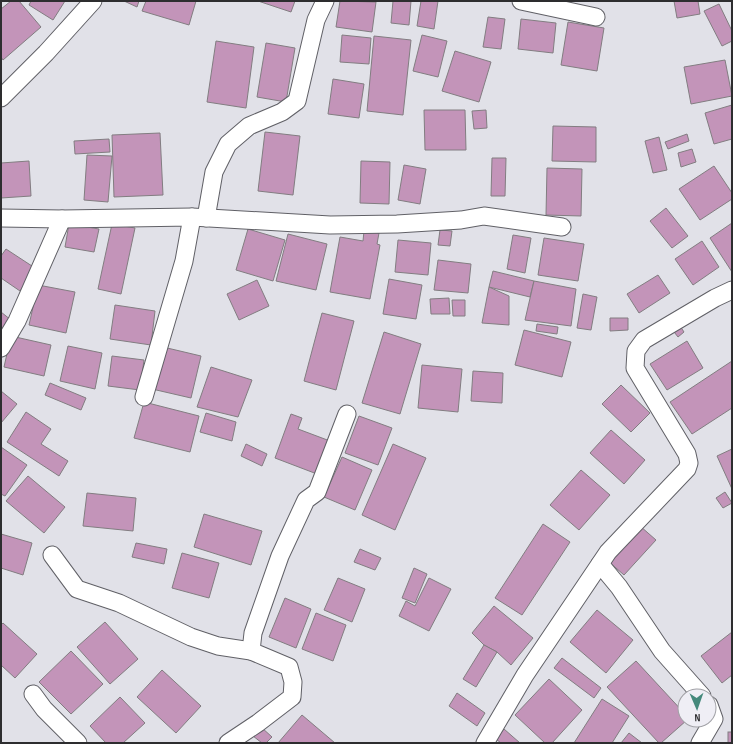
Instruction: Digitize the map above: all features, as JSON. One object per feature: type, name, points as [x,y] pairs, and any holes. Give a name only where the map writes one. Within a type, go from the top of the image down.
[{"type":"street","points":[[1,98],[46,53],[93,1]]},
{"type":"street","points":[[144,397],[184,261],[214,172],[228,144],[249,126],[282,112],[297,101],[316,20],[325,1]]},
{"type":"street","points":[[521,1],[596,16]]},
{"type":"street","points":[[1,218],[62,220],[199,217],[330,225],[397,224],[461,220],[484,216],[562,227]]},
{"type":"street","points":[[1,348],[17,321],[62,220]]},
{"type":"street","points":[[485,743],[525,675],[608,552],[687,469],[689,463],[687,454],[635,368],[636,351],[644,340],[715,298],[732,290]]},
{"type":"street","points":[[251,651],[253,632],[280,556],[306,500],[317,492],[347,414]]},
{"type":"street","points":[[52,555],[77,589],[119,603],[191,637],[218,646],[251,651],[289,667],[294,682],[292,697],[258,723],[228,743]]},
{"type":"street","points":[[600,564],[619,587],[662,651],[695,688]]},
{"type":"street","points":[[33,694],[44,709],[78,743]]},
{"type":"street","points":[[700,743],[709,728]]},
{"type":"building","points":[[11,1],[19,1],[41,27],[3,60],[1,57],[1,9]]},
{"type":"building","points":[[31,1],[65,1],[53,20],[29,5]]},
{"type":"building","points":[[124,1],[139,1],[137,7]]},
{"type":"building","points":[[146,1],[196,1],[189,25],[142,11]]},
{"type":"building","points":[[258,1],[295,1],[291,12]]},
{"type":"building","points":[[340,1],[376,2],[372,32],[336,27]]},
{"type":"building","points":[[393,1],[411,1],[409,25],[391,23]]},
{"type":"building","points":[[421,1],[438,1],[434,29],[417,26]]},
{"type":"building","points":[[674,1],[698,1],[700,14],[677,18]]},
{"type":"building","points":[[719,4],[732,31],[732,41],[722,46],[704,11]]},
{"type":"building","points":[[488,17],[505,19],[501,49],[483,47]]},
{"type":"building","points":[[521,19],[556,23],[553,53],[518,49]]},
{"type":"building","points":[[568,22],[604,28],[597,71],[561,65]]},
{"type":"building","points":[[342,35],[371,38],[369,64],[340,62]]},
{"type":"building","points":[[422,35],[447,41],[438,77],[413,71]]},
{"type":"building","points":[[374,36],[411,40],[403,115],[367,111]]},
{"type":"building","points":[[216,41],[254,47],[246,108],[207,102]]},
{"type":"building","points":[[266,43],[295,48],[286,102],[257,97]]},
{"type":"building","points":[[455,51],[491,62],[479,102],[442,91]]},
{"type":"building","points":[[725,60],[732,96],[691,104],[684,67]]},
{"type":"building","points":[[333,79],[364,84],[359,118],[328,114]]},
{"type":"building","points":[[732,105],[732,139],[714,144],[705,113]]},
{"type":"building","points":[[424,110],[465,110],[466,150],[425,150]]},
{"type":"building","points":[[486,110],[487,128],[474,129],[472,111]]},
{"type":"building","points":[[553,126],[596,127],[596,162],[552,161]]},
{"type":"building","points":[[265,132],[300,136],[293,195],[258,191]]},
{"type":"building","points":[[160,133],[163,195],[114,197],[112,135]]},
{"type":"building","points":[[687,134],[689,141],[668,149],[665,142]]},
{"type":"building","points":[[659,137],[667,170],[653,173],[645,141]]},
{"type":"building","points":[[109,139],[110,152],[75,154],[74,141]]},
{"type":"building","points":[[692,149],[696,162],[681,167],[678,153]]},
{"type":"building","points":[[87,155],[112,156],[108,202],[84,200]]},
{"type":"building","points":[[492,158],[506,158],[505,196],[491,196]]},
{"type":"building","points":[[29,161],[31,196],[1,198],[1,163]]},
{"type":"building","points":[[361,161],[390,162],[389,204],[360,203]]},
{"type":"building","points":[[404,165],[426,169],[420,204],[398,200]]},
{"type":"building","points":[[714,166],[732,193],[732,199],[700,220],[679,189]]},
{"type":"building","points":[[547,168],[582,169],[581,216],[546,215]]},
{"type":"building","points":[[666,208],[688,236],[672,248],[650,221]]},
{"type":"building","points":[[732,223],[732,272],[710,238]]},
{"type":"building","points":[[69,224],[99,229],[94,252],[65,247]]},
{"type":"building","points":[[112,224],[135,228],[121,294],[98,289]]},
{"type":"building","points":[[248,229],[285,240],[273,281],[236,270]]},
{"type":"building","points":[[440,230],[452,231],[450,246],[438,245]]},
{"type":"building","points":[[364,231],[379,233],[377,244],[380,245],[370,299],[330,292],[340,237],[363,241]]},
{"type":"building","points":[[288,234],[327,244],[316,290],[276,281]]},
{"type":"building","points":[[513,235],[531,238],[525,273],[507,269]]},
{"type":"building","points":[[544,238],[584,244],[578,281],[538,275]]},
{"type":"building","points":[[398,240],[431,243],[428,275],[395,272]]},
{"type":"building","points":[[702,241],[719,267],[693,285],[675,259]]},
{"type":"building","points":[[6,249],[35,268],[20,291],[1,278],[1,256]]},
{"type":"building","points":[[438,260],[471,264],[468,293],[434,290]]},
{"type":"building","points":[[493,271],[534,281],[530,297],[489,287]]},
{"type":"building","points":[[658,275],[670,293],[639,313],[627,294]]},
{"type":"building","points":[[389,279],[422,285],[416,319],[383,314]]},
{"type":"building","points":[[257,280],[269,306],[239,320],[227,294]]},
{"type":"building","points":[[534,281],[576,289],[571,326],[525,320]]},
{"type":"building","points":[[38,285],[75,292],[66,333],[29,325]]},
{"type":"building","points":[[489,287],[509,296],[509,325],[482,323]]},
{"type":"building","points":[[583,294],[597,297],[591,330],[577,328]]},
{"type":"building","points":[[449,298],[450,314],[431,314],[430,299]]},
{"type":"building","points":[[452,300],[465,300],[465,316],[453,316]]},
{"type":"building","points":[[115,305],[155,311],[151,345],[110,339]]},
{"type":"building","points":[[1,312],[11,320],[1,334]]},
{"type":"building","points":[[322,313],[354,321],[336,390],[304,381]]},
{"type":"building","points":[[610,318],[628,318],[628,330],[610,331]]},
{"type":"building","points":[[678,323],[684,332],[678,337],[671,328]]},
{"type":"building","points":[[537,324],[558,327],[557,334],[536,331]]},
{"type":"building","points":[[524,330],[571,342],[562,377],[515,365]]},
{"type":"building","points":[[384,332],[421,344],[400,414],[362,403]]},
{"type":"building","points":[[11,336],[51,345],[44,376],[4,367]]},
{"type":"building","points":[[687,341],[703,368],[667,390],[650,364]]},
{"type":"building","points":[[68,346],[102,353],[95,389],[60,381]]},
{"type":"building","points":[[163,347],[201,356],[191,398],[152,389]]},
{"type":"building","points":[[112,356],[144,360],[140,390],[108,386]]},
{"type":"building","points":[[732,361],[732,408],[692,434],[670,402]]},
{"type":"building","points":[[422,365],[462,369],[458,412],[418,408]]},
{"type":"building","points":[[211,367],[252,380],[238,417],[197,407]]},
{"type":"building","points":[[473,371],[503,373],[502,403],[471,401]]},
{"type":"building","points":[[50,383],[86,398],[81,410],[45,395]]},
{"type":"building","points":[[621,385],[650,413],[631,432],[602,404]]},
{"type":"building","points":[[1,391],[17,404],[1,423]]},
{"type":"building","points":[[144,402],[199,416],[190,452],[134,438]]},
{"type":"building","points":[[26,412],[51,429],[41,444],[68,461],[59,476],[7,442]]},
{"type":"building","points":[[206,413],[236,422],[232,441],[200,432]]},
{"type":"building","points":[[291,414],[302,418],[298,429],[330,441],[317,474],[275,458]]},
{"type":"building","points":[[359,416],[392,428],[378,465],[345,453]]},
{"type":"building","points":[[611,430],[645,460],[624,484],[590,453]]},
{"type":"building","points":[[246,444],[267,454],[262,466],[241,456]]},
{"type":"building","points":[[393,444],[426,458],[395,530],[362,515]]},
{"type":"building","points":[[1,447],[27,465],[5,496],[1,494]]},
{"type":"building","points":[[732,449],[732,489],[717,456]]},
{"type":"building","points":[[342,457],[372,470],[355,510],[324,497]]},
{"type":"building","points":[[581,470],[610,495],[579,530],[550,505]]},
{"type":"building","points":[[28,476],[65,507],[44,533],[6,501]]},
{"type":"building","points":[[725,492],[732,503],[723,508],[716,498]]},
{"type":"building","points":[[87,493],[136,498],[133,531],[83,526]]},
{"type":"building","points":[[204,514],[262,531],[251,565],[194,547]]},
{"type":"building","points":[[543,524],[570,542],[522,615],[495,598]]},
{"type":"building","points":[[640,526],[656,540],[624,575],[608,561]]},
{"type":"building","points":[[1,534],[32,543],[23,575],[1,568]]},
{"type":"building","points":[[136,543],[167,549],[164,564],[132,557]]},
{"type":"building","points":[[360,549],[381,558],[375,570],[354,562]]},
{"type":"building","points":[[182,553],[219,563],[209,598],[172,588]]},
{"type":"building","points":[[414,568],[427,574],[415,603],[402,598]]},
{"type":"building","points":[[338,578],[365,589],[352,622],[324,610]]},
{"type":"building","points":[[429,578],[451,589],[429,631],[399,616],[406,601],[415,606]]},
{"type":"building","points":[[285,598],[311,609],[296,648],[269,637]]},
{"type":"building","points":[[494,606],[533,638],[511,665],[497,652],[484,645],[472,633]]},
{"type":"building","points":[[597,610],[633,640],[606,673],[570,642]]},
{"type":"building","points":[[316,613],[346,625],[333,661],[302,649]]},
{"type":"building","points":[[105,622],[138,659],[110,684],[77,647]]},
{"type":"building","points":[[3,623],[37,654],[15,678],[1,665],[1,625]]},
{"type":"building","points":[[732,632],[732,675],[722,683],[701,656]]},
{"type":"building","points":[[484,645],[497,652],[476,687],[463,679]]},
{"type":"building","points":[[71,651],[103,684],[71,714],[39,682]]},
{"type":"building","points":[[562,658],[601,688],[594,698],[554,668]]},
{"type":"building","points":[[636,661],[677,705],[678,728],[661,743],[659,743],[607,687]]},
{"type":"building","points":[[162,670],[201,706],[176,733],[137,697]]},
{"type":"building","points":[[549,679],[582,710],[552,743],[545,743],[515,715]]},
{"type":"building","points":[[457,693],[485,713],[477,726],[449,706]]},
{"type":"building","points":[[120,697],[145,723],[123,743],[106,743],[90,726]]},
{"type":"building","points":[[602,699],[629,716],[612,743],[574,743]]},
{"type":"building","points":[[302,715],[335,743],[278,743]]},
{"type":"building","points":[[261,727],[272,737],[266,743],[262,743],[253,736]]},
{"type":"building","points":[[504,729],[520,743],[501,743],[496,739]]},
{"type":"building","points":[[728,732],[732,732],[732,743],[728,743]]},
{"type":"building","points":[[629,733],[642,743],[621,743]]}]
